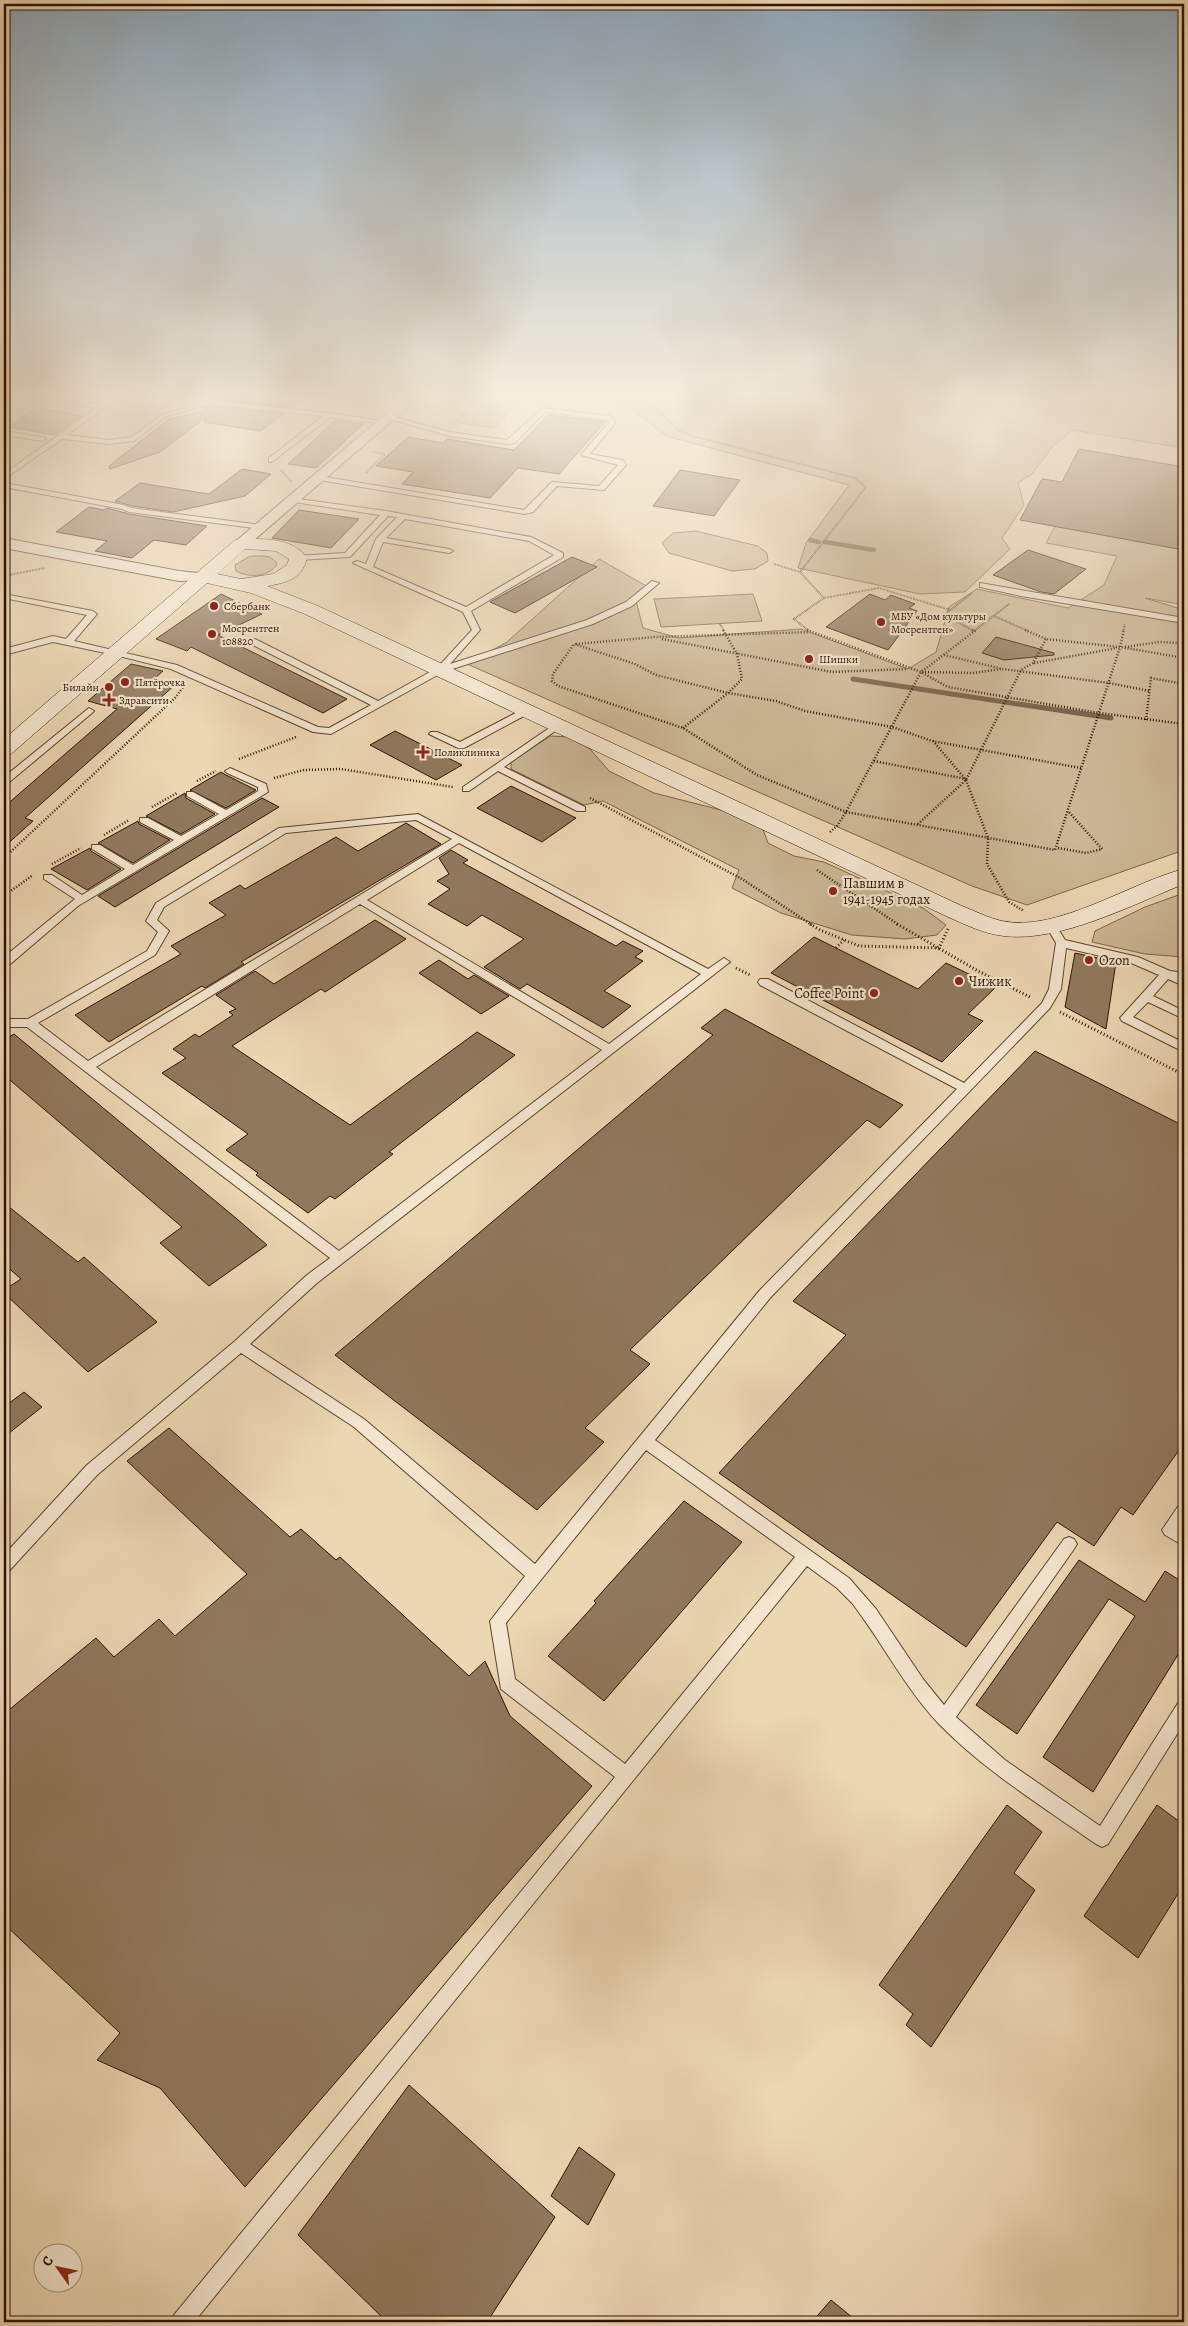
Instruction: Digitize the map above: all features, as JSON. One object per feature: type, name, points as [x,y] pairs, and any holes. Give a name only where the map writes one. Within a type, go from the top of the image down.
[{"type":"street","points":[[4,750],[115,652],[289,504]]},
{"type":"street","points":[[4,543],[179,576],[202,577],[246,584],[527,710],[962,914],[1003,928],[1051,932],[1184,876]]},
{"type":"street","points":[[241,544],[280,547],[290,550],[298,558],[296,568],[284,576],[246,584]]},
{"type":"lane","points":[[105,504],[124,507],[129,510],[261,527]]},
{"type":"lane","points":[[337,504],[531,539],[560,555],[466,610]]},
{"type":"lane","points":[[473,504],[525,512],[536,504]]},
{"type":"lane","points":[[298,558],[347,555],[386,513]]},
{"type":"lane","points":[[368,568],[380,539],[403,516]]},
{"type":"lane","points":[[380,539],[449,551]]},
{"type":"lane","points":[[357,563],[466,610],[476,630],[440,670]]},
{"type":"lane","points":[[4,652],[53,639],[115,652],[174,667],[316,730],[331,731],[440,670],[590,622],[630,604],[655,583]]},
{"type":"lane","points":[[983,585],[1021,594],[1184,621]]},
{"type":"lane","points":[[4,596],[92,614],[68,642]]},
{"type":"lane","points":[[252,641],[378,705]]},
{"type":"lane","points":[[434,734],[461,746],[472,738],[510,722],[527,710]]},
{"type":"lane","points":[[5,779],[89,711]]},
{"type":"lane","points":[[466,788],[558,725]]},
{"type":"lane","points":[[496,767],[581,809]]},
{"type":"lane","points":[[4,963],[82,899],[264,792],[266,783],[224,770]]},
{"type":"lane","points":[[189,789],[227,814]]},
{"type":"lane","points":[[4,1023],[30,1022],[151,953],[164,931],[151,921],[160,905],[282,830],[418,817],[709,974]]},
{"type":"lane","points":[[144,820],[181,840]]},
{"type":"lane","points":[[88,1066],[459,839]]},
{"type":"lane","points":[[95,843],[132,869]]},
{"type":"lane","points":[[44,872],[82,899]]},
{"type":"lane","points":[[360,900],[610,1050]]},
{"type":"lane","points":[[626,1775],[507,1683],[498,1620],[765,1294],[1046,1005],[1055,989],[1051,932],[1134,960],[1184,982]]},
{"type":"lane","points":[[4,1566],[92,1470],[240,1345],[312,1279],[724,962]]},
{"type":"lane","points":[[1166,974],[1184,976]]},
{"type":"lane","points":[[1166,974],[1126,1018],[1184,1048]]},
{"type":"lane","points":[[764,982],[966,1089]]},
{"type":"lane","points":[[1146,997],[1184,1015]]},
{"type":"lane","points":[[30,1022],[339,1258]]},
{"type":"lane","points":[[240,1345],[359,1422],[536,1575]]},
{"type":"lane","points":[[644,1440],[843,1583],[861,1600],[920,1690],[945,1718],[988,1756],[1102,1838],[1184,1710]]},
{"type":"lane","points":[[1184,1510],[1170,1530],[1184,1538]]},
{"type":"lane","points":[[945,1718],[1069,1544]]},
{"type":"lane","points":[[181,2322],[805,1556]]},
{"type":"path","points":[[800,572],[854,504]]},
{"type":"path","points":[[774,564],[800,572],[824,598]]},
{"type":"path","points":[[974,631],[944,615],[983,585]]},
{"type":"path","points":[[950,610],[879,588],[824,598],[794,619],[810,632],[921,672],[948,687],[1099,713],[1184,724]]},
{"type":"path","points":[[846,812],[921,672],[1021,594]]},
{"type":"path","points":[[574,644],[553,674],[552,681],[558,686],[683,728],[757,775],[846,812],[1055,850],[1120,648],[1128,612]]},
{"type":"path","points":[[994,616],[1046,639],[1184,658]]},
{"type":"path","points":[[683,728],[728,693],[742,679],[737,654],[720,624]]},
{"type":"path","points":[[566,645],[655,637],[810,632]]},
{"type":"path","points":[[655,637],[832,672],[910,669]]},
{"type":"path","points":[[1034,663],[1046,639]]},
{"type":"path","points":[[918,824],[966,780],[1021,670],[1034,663],[1120,648],[1159,642],[1184,643]]},
{"type":"path","points":[[574,644],[635,664],[656,675],[728,693],[776,701],[805,711],[892,727],[932,741],[1081,768]]},
{"type":"path","points":[[944,655],[1003,669],[1109,683],[1150,691]]},
{"type":"path","points":[[921,672],[973,673],[1003,669]]},
{"type":"path","points":[[4,858],[175,698],[192,675]]},
{"type":"path","points":[[1146,720],[1151,678],[1184,684]]},
{"type":"path","points":[[235,761],[287,739],[316,730]]},
{"type":"path","points":[[932,741],[966,780],[988,838],[987,864],[1009,902],[1034,916],[1051,932]]},
{"type":"path","points":[[874,761],[966,780]]},
{"type":"path","points":[[266,783],[304,770],[332,769],[373,773],[426,785],[466,788]]},
{"type":"path","points":[[150,809],[224,770]]},
{"type":"path","points":[[590,798],[742,879],[820,930],[860,946],[940,948]]},
{"type":"path","points":[[1058,848],[1086,852],[1102,849],[1068,811]]},
{"type":"path","points":[[4,896],[95,843],[133,818]]},
{"type":"path","points":[[902,928],[978,971],[1184,1076]]},
{"type":"path","points":[[836,948],[844,940]]},
{"type":"shaded area","points":[[835,504],[1024,505],[1002,538],[1010,549],[965,592],[920,594],[798,568],[806,543]]},
{"type":"shaded area","points":[[1055,526],[1184,550],[1184,605],[1145,598],[1184,610],[1184,850],[1027,905],[972,886],[467,664],[507,642],[599,559],[648,587],[635,597],[643,628],[679,638],[801,629],[908,669],[936,652],[949,607],[977,589],[1068,608],[1104,585],[1117,556],[1046,543]]},
{"type":"shaded area","points":[[696,531],[758,546],[767,553],[768,561],[755,569],[732,571],[669,553],[662,543],[673,533]]},
{"type":"shaded area","points":[[250,556],[270,557],[277,563],[272,570],[263,574],[246,575],[236,571],[235,565]]},
{"type":"shaded area","points":[[753,594],[762,621],[661,627],[654,599]]},
{"type":"shaded area","points":[[550,736],[570,737],[590,749],[609,771],[654,793],[733,813],[761,824],[768,843],[794,856],[824,862],[859,878],[923,908],[946,925],[937,935],[905,939],[852,935],[781,913],[732,888],[739,870],[603,801],[584,805],[511,769],[511,762]]},
{"type":"shaded area","points":[[1184,893],[1184,957],[1145,954],[1092,942],[1095,931],[1145,907]]},
{"type":"building","points":[[124,504],[211,504],[173,512]]},
{"type":"building","points":[[655,504],[723,504],[714,516],[653,506]]},
{"type":"building","points":[[1029,504],[1184,504],[1184,550],[1020,520]]},
{"type":"building","points":[[89,507],[104,510],[107,508],[129,514],[207,526],[186,545],[154,540],[132,558],[95,551],[107,541],[56,532]]},
{"type":"building","points":[[299,510],[359,519],[331,548],[272,538]]},
{"type":"building","points":[[1028,550],[1086,569],[1054,594],[1041,592],[993,575]]},
{"type":"building","points":[[572,557],[597,567],[515,613],[490,602]]},
{"type":"building","points":[[221,594],[262,614],[218,635],[347,699],[323,713],[191,647],[187,651],[156,639]]},
{"type":"building","name":"МБУ «Дом культуры Мосрентген»","points":[[870,594],[885,600],[891,595],[915,604],[909,608],[917,611],[888,650],[826,627]]},
{"type":"building","points":[[996,637],[1054,653],[1054,655],[1004,660],[982,653]]},
{"type":"building","points":[[131,664],[163,671],[154,679],[176,684],[25,818],[33,821],[4,847],[4,807],[117,709],[88,701]]},
{"type":"building","points":[[395,731],[462,765],[436,780],[370,745]]},
{"type":"building","points":[[221,772],[256,790],[226,808],[190,790]]},
{"type":"building","points":[[511,786],[576,818],[542,842],[477,808]]},
{"type":"building","points":[[185,793],[186,798],[215,814],[181,834],[146,816]]},
{"type":"building","points":[[262,798],[279,807],[115,907],[98,896]]},
{"type":"building","points":[[138,821],[139,824],[170,840],[133,863],[98,843]]},
{"type":"building","points":[[406,823],[441,844],[241,962],[244,964],[205,988],[202,986],[109,1042],[75,1015],[181,954],[171,946],[226,915],[209,903],[240,885],[245,889],[336,837],[358,851]]},
{"type":"building","points":[[90,848],[91,851],[121,869],[87,890],[51,869]]},
{"type":"building","points":[[451,850],[468,860],[463,863],[616,946],[623,941],[643,951],[635,957],[643,961],[604,991],[631,1006],[603,1028],[527,984],[520,989],[484,967],[524,939],[482,915],[467,926],[428,904],[450,889],[437,881],[449,874],[439,858]]},
{"type":"building","points":[[375,920],[406,939],[325,992],[321,989],[232,1046],[350,1125],[477,1032],[515,1055],[389,1152],[393,1154],[335,1199],[330,1196],[308,1213],[256,1175],[258,1173],[226,1150],[248,1134],[162,1073],[186,1058],[173,1049],[195,1034],[199,1037],[233,1015],[229,1012],[236,1009],[216,995],[255,971],[274,984]]},
{"type":"building","points":[[814,937],[918,989],[946,963],[996,987],[968,1014],[983,1021],[942,1062],[771,973]]},
{"type":"building","points":[[1075,953],[1116,962],[1106,1029],[1065,1007]]},
{"type":"building","points":[[439,960],[468,979],[474,975],[509,996],[481,1014],[419,973]]},
{"type":"building","points":[[725,1009],[903,1105],[880,1128],[867,1120],[630,1350],[650,1364],[585,1428],[604,1442],[537,1510],[335,1355],[713,1035],[701,1028]]},
{"type":"building","points":[[14,1034],[267,1245],[209,1286],[160,1243],[182,1227],[4,1075],[4,1040]]},
{"type":"building","points":[[1035,1051],[1184,1126],[1184,1443],[1133,1515],[1121,1507],[1094,1546],[1057,1522],[966,1647],[719,1473],[846,1335],[793,1301]]},
{"type":"building","points":[[4,1203],[78,1262],[84,1257],[157,1322],[88,1372],[4,1293],[4,1290],[21,1279],[4,1264]]},
{"type":"building","points":[[24,1392],[42,1407],[4,1437],[4,1407]]},
{"type":"building","points":[[169,1428],[290,1537],[301,1529],[336,1560],[340,1557],[469,1676],[485,1661],[510,1716],[592,1786],[245,2187],[160,2088],[97,2060],[120,2033],[4,1924],[4,1714],[96,1638],[114,1657],[159,1619],[175,1636],[247,1574],[127,1461]]},
{"type":"building","points":[[684,1501],[742,1542],[604,1701],[548,1656],[596,1603],[594,1601]]},
{"type":"building","points":[[1079,1560],[1145,1602],[1165,1571],[1184,1583],[1184,1645],[1093,1792],[1043,1757],[1135,1616],[1109,1599],[1017,1734],[976,1705]]},
{"type":"building","points":[[1007,1805],[1042,1832],[1014,1873],[1035,1890],[931,2047],[906,2025],[913,2014],[879,1985]]},
{"type":"building","points":[[1157,1805],[1184,1825],[1184,1884],[1138,1958],[1084,1916]]},
{"type":"building","points":[[409,2085],[555,2217],[487,2322],[387,2322],[298,2235]]},
{"type":"building","points":[[579,2147],[615,2174],[588,2225],[551,2196]]},
{"type":"building","points":[[831,2300],[858,2322],[812,2322]]},
{"type":"waterway","points":[[810,540],[819,542]]},
{"type":"waterway","points":[[825,542],[874,550]]},
{"type":"waterway","points":[[853,679],[1111,718]]},
{"type":"place","name":"Сбербанк","points":[[214,606]]},
{"type":"place","name":"МБУ «Дом культуры Мосрентген»","points":[[881,622]]},
{"type":"place","name":"Мосрентген 108820","points":[[212,634]]},
{"type":"place","name":"Шишки","points":[[809,659]]},
{"type":"place","name":"Пятёрочка","points":[[125,682]]},
{"type":"place","name":"Билайн","points":[[109,687]]},
{"type":"place","name":"Здравсити","points":[[109,700]]},
{"type":"place","name":"Поликлиника","points":[[423,752]]},
{"type":"place","name":"Павшим в 1941-1945 годах","points":[[833,891]]},
{"type":"place","name":"Ozon","points":[[1089,960]]},
{"type":"place","name":"Чижик","points":[[959,981]]},
{"type":"place","name":"Coffee Point","points":[[874,993]]}]
